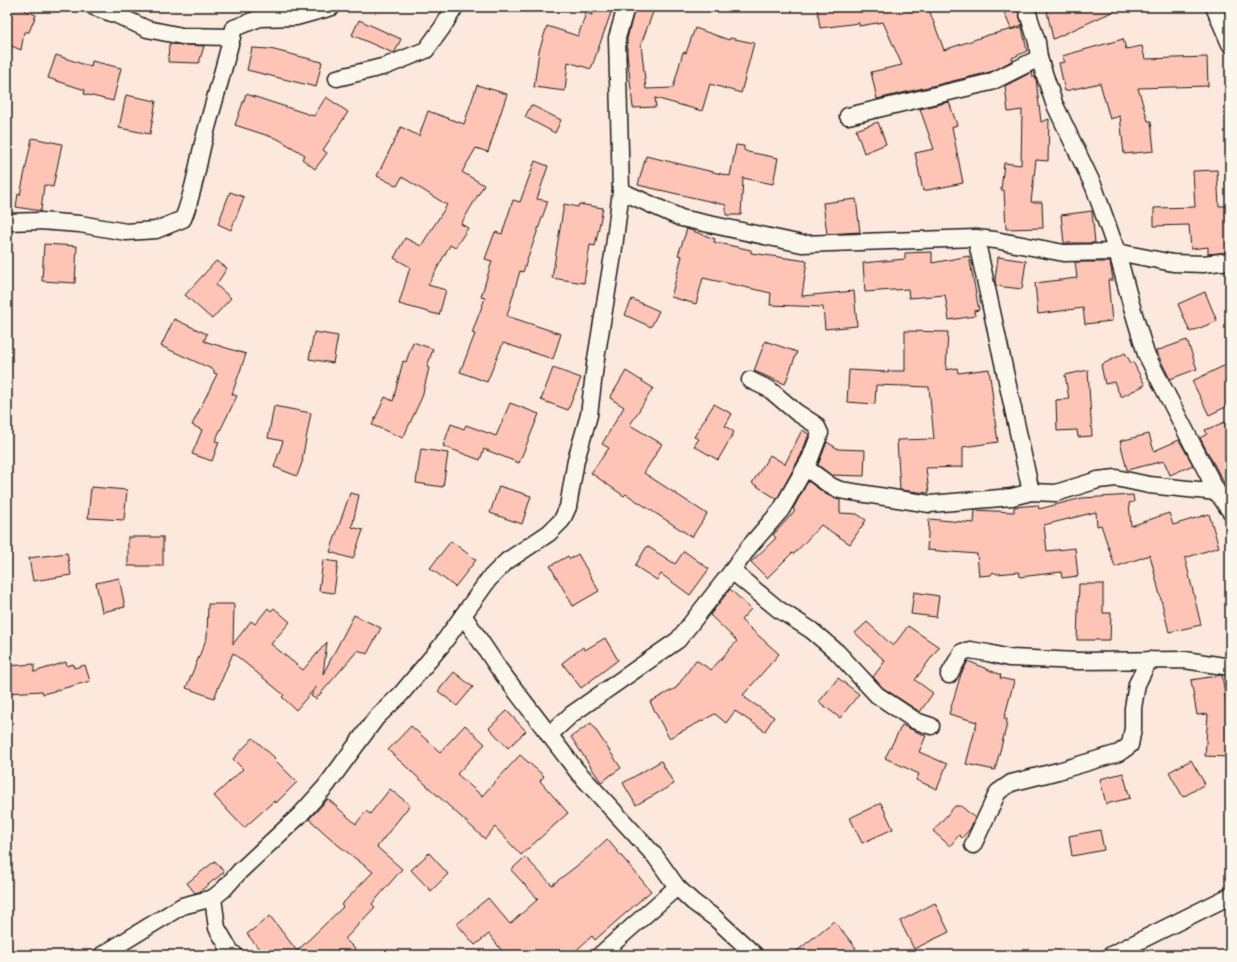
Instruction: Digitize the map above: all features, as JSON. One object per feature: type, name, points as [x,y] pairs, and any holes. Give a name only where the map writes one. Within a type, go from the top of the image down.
[{"type":"street","points":[[94,7],[147,29],[182,36],[232,37]]},
{"type":"street","points":[[7,222],[80,224],[126,232],[156,230],[183,219],[189,206],[198,164],[234,28],[260,18],[296,17],[332,7]]},
{"type":"street","points":[[338,78],[386,66],[426,50],[442,28],[454,7]]},
{"type":"street","points":[[102,955],[182,906],[213,898],[224,889],[240,871],[300,815],[326,786],[376,718],[401,694],[441,646],[489,579],[508,561],[549,534],[562,520],[568,506],[576,460],[589,414],[621,191],[617,38],[626,7]]},
{"type":"street","points":[[1026,7],[1037,42],[1039,58],[1054,103],[1094,188],[1117,252],[1146,354],[1217,492],[1230,511]]},
{"type":"street","points":[[1214,7],[1230,44]]},
{"type":"street","points":[[848,116],[991,82],[1039,58]]},
{"type":"street","points":[[621,191],[681,218],[802,244],[976,238],[996,240],[1064,253],[1117,252],[1173,264],[1203,264],[1230,261]]},
{"type":"street","points":[[976,238],[1031,492]]},
{"type":"street","points":[[549,735],[572,714],[678,640],[749,547],[780,510],[806,468],[820,433],[816,425],[796,412],[769,390],[750,380]]},
{"type":"street","points":[[806,468],[831,486],[840,490],[930,504],[1012,497],[1031,492],[1056,493],[1098,480],[1116,478],[1149,485],[1217,492]]},
{"type":"street","points":[[732,571],[778,609],[811,630],[837,652],[877,695],[916,721],[931,726]]},
{"type":"street","points":[[463,615],[499,669],[577,771],[654,856],[677,887],[693,902],[715,918],[755,955]]},
{"type":"street","points":[[949,675],[962,652],[970,650],[1009,658],[1078,661],[1185,660],[1230,667]]},
{"type":"street","points":[[973,845],[998,792],[1011,783],[1058,772],[1119,753],[1130,746],[1133,728],[1133,708],[1137,684],[1149,660]]},
{"type":"street","points":[[600,955],[677,887]]},
{"type":"street","points":[[1111,955],[1230,896]]},
{"type":"street","points":[[213,898],[217,928],[231,952],[235,955]]},
{"type":"building","points":[[7,7],[18,7],[36,15],[29,32],[24,32],[21,50],[7,44]]},
{"type":"building","points":[[594,7],[613,7],[591,69],[568,62],[565,91],[534,87],[539,51],[547,26],[578,36],[586,13],[592,15]]},
{"type":"building","points":[[635,7],[655,7],[641,44],[646,89],[673,88],[683,52],[686,53],[695,28],[729,40],[730,38],[754,43],[741,93],[710,84],[702,111],[655,98],[656,107],[633,108],[627,53],[627,39]]},
{"type":"building","points":[[817,7],[928,7],[944,50],[988,35],[1022,27],[1027,51],[1012,58],[1013,60],[993,71],[877,99],[871,72],[902,65],[883,22],[859,26],[859,23],[820,28]]},
{"type":"building","points":[[1002,7],[1017,7],[1022,25],[1011,29]]},
{"type":"building","points":[[1046,7],[1123,7],[1053,39]]},
{"type":"building","points":[[359,20],[401,39],[395,52],[393,53],[352,35]]},
{"type":"building","points":[[1123,39],[1126,49],[1142,46],[1145,59],[1207,57],[1208,86],[1138,88],[1148,121],[1151,121],[1154,151],[1124,154],[1120,116],[1110,119],[1100,83],[1065,91],[1059,63],[1065,62],[1062,56]]},
{"type":"building","points":[[169,44],[204,46],[199,63],[168,62]]},
{"type":"building","points":[[252,48],[270,49],[322,62],[316,87],[247,70]]},
{"type":"building","points":[[56,55],[91,67],[92,61],[121,68],[113,101],[84,94],[85,90],[48,78]]},
{"type":"building","points":[[1032,72],[1033,77],[1036,79],[1041,122],[1049,119],[1048,161],[1036,160],[1031,202],[1042,202],[1043,228],[1006,229],[1004,190],[1001,190],[1004,163],[1021,165],[1022,110],[1008,112],[1005,86]]},
{"type":"building","points":[[477,85],[507,94],[488,152],[476,148],[462,172],[484,185],[461,224],[468,228],[455,248],[450,245],[428,285],[446,290],[439,315],[399,304],[410,267],[394,258],[405,238],[421,246],[447,205],[402,177],[397,186],[377,176],[401,127],[419,136],[428,111],[464,124]]},
{"type":"building","points":[[246,94],[314,116],[326,97],[348,112],[323,150],[327,153],[315,169],[302,159],[305,155],[278,139],[235,125]]},
{"type":"building","points":[[126,95],[156,101],[150,134],[119,128]]},
{"type":"building","points":[[949,102],[957,125],[952,127],[963,183],[923,191],[915,153],[934,149],[920,109]]},
{"type":"building","points":[[531,105],[561,120],[555,133],[525,117]]},
{"type":"building","points":[[878,122],[886,144],[864,153],[856,130]]},
{"type":"building","points":[[32,138],[62,144],[53,187],[44,185],[41,211],[16,207]]},
{"type":"building","points":[[736,145],[744,146],[744,150],[748,152],[778,158],[773,184],[743,178],[741,215],[726,215],[726,205],[638,185],[646,156],[730,176]]},
{"type":"building","points":[[535,161],[548,166],[537,199],[548,201],[523,272],[520,271],[507,316],[561,334],[553,359],[503,343],[487,382],[460,372],[475,334],[472,333],[485,298],[481,297],[492,261],[485,259],[495,232],[502,234],[513,200],[520,202]]},
{"type":"building","points":[[1217,170],[1219,206],[1230,206],[1230,252],[1208,254],[1208,247],[1191,249],[1189,225],[1154,226],[1154,208],[1195,207],[1193,171]]},
{"type":"building","points":[[230,192],[244,197],[231,230],[218,224]]},
{"type":"building","points":[[856,199],[860,232],[827,234],[823,203]]},
{"type":"building","points":[[564,204],[578,207],[579,204],[603,208],[595,246],[590,245],[584,283],[552,278]]},
{"type":"building","points":[[1092,211],[1095,243],[1064,243],[1061,215]]},
{"type":"building","points":[[687,229],[715,239],[714,242],[751,250],[751,253],[807,261],[802,296],[854,291],[857,326],[825,329],[823,307],[770,305],[771,293],[703,278],[696,304],[671,297],[682,256],[678,255]]},
{"type":"building","points":[[44,244],[77,246],[75,283],[42,281]]},
{"type":"building","points":[[932,252],[932,263],[969,256],[979,310],[974,311],[975,316],[949,320],[945,295],[909,298],[908,289],[865,292],[863,263],[905,259],[905,253]]},
{"type":"building","points":[[998,257],[1026,261],[1022,289],[996,286],[995,280]]},
{"type":"building","points":[[216,261],[227,268],[216,285],[231,298],[212,319],[185,295]]},
{"type":"building","points":[[1075,262],[1110,262],[1113,280],[1108,280],[1112,321],[1085,324],[1083,308],[1038,314],[1035,283],[1077,278]]},
{"type":"building","points":[[1205,292],[1217,321],[1190,332],[1178,304]]},
{"type":"building","points":[[632,299],[659,311],[651,327],[625,315]]},
{"type":"building","points":[[174,319],[207,334],[204,341],[246,354],[232,394],[237,396],[215,441],[219,442],[212,461],[192,454],[202,430],[192,425],[217,374],[214,373],[214,370],[161,346]]},
{"type":"building","points":[[905,331],[948,332],[946,370],[957,368],[958,373],[989,369],[998,442],[963,447],[963,467],[926,468],[929,493],[900,490],[897,440],[934,439],[929,387],[876,385],[875,404],[847,402],[849,370],[888,372],[905,371]]},
{"type":"building","points":[[314,332],[338,336],[333,363],[309,359]]},
{"type":"building","points":[[1187,340],[1197,369],[1170,379],[1156,351]]},
{"type":"building","points":[[765,341],[797,352],[785,384],[754,371]]},
{"type":"building","points":[[413,342],[433,349],[427,367],[429,368],[422,397],[403,438],[372,425],[385,397],[393,401],[403,361],[406,362]]},
{"type":"building","points":[[1125,353],[1131,363],[1133,362],[1145,385],[1121,397],[1114,382],[1105,384],[1101,365]]},
{"type":"building","points":[[1230,363],[1230,405],[1209,415],[1192,381]]},
{"type":"building","points":[[553,368],[581,378],[568,410],[541,400]]},
{"type":"building","points":[[1088,370],[1092,436],[1078,437],[1077,430],[1057,431],[1056,400],[1069,399],[1065,375]]},
{"type":"building","points":[[626,371],[653,388],[630,425],[662,444],[644,473],[707,514],[692,537],[626,494],[624,496],[591,473],[609,448],[602,444],[624,407],[610,398]]},
{"type":"building","points":[[510,403],[539,414],[519,463],[484,449],[480,460],[443,446],[451,424],[464,429],[466,425],[496,436]]},
{"type":"building","points":[[714,404],[732,414],[725,426],[734,432],[718,460],[694,446],[699,439],[694,437]]},
{"type":"building","points":[[274,406],[311,413],[303,460],[297,476],[274,467],[283,441],[268,438]]},
{"type":"building","points":[[1225,422],[1230,433],[1230,494],[1200,438],[1207,434],[1205,430]]},
{"type":"building","points":[[802,430],[809,434],[801,455],[777,499],[752,483],[770,455],[785,464]]},
{"type":"building","points":[[1149,434],[1154,451],[1179,440],[1193,465],[1170,475],[1164,461],[1127,470],[1120,441]]},
{"type":"building","points":[[827,442],[838,449],[865,450],[864,476],[831,475],[818,465]]},
{"type":"building","points":[[421,449],[448,453],[443,487],[416,483]]},
{"type":"building","points":[[808,481],[827,495],[840,500],[840,513],[857,514],[866,520],[850,544],[821,525],[794,554],[792,553],[767,578],[751,562],[776,538],[773,535],[795,511],[793,509]]},
{"type":"building","points":[[499,486],[531,496],[522,524],[490,513]]},
{"type":"building","points":[[91,487],[127,490],[124,520],[88,518]]},
{"type":"building","points":[[350,493],[359,495],[352,527],[363,530],[353,559],[330,552]]},
{"type":"building","points":[[1133,495],[1134,502],[1129,503],[1131,526],[1169,513],[1173,525],[1209,514],[1219,547],[1185,558],[1201,625],[1169,632],[1150,555],[1115,567],[1101,525],[1097,526],[1096,512],[1044,525],[1047,551],[1075,548],[1078,576],[1062,578],[1061,572],[1020,577],[1019,572],[997,574],[993,572],[991,575],[979,576],[977,554],[927,550],[929,519],[974,523],[975,510],[1014,512],[1014,507],[1038,505],[1039,509],[1082,498]]},
{"type":"building","points":[[128,537],[163,537],[163,566],[128,566]]},
{"type":"building","points":[[451,541],[476,560],[455,587],[430,568]]},
{"type":"building","points":[[647,546],[675,564],[684,551],[709,569],[690,595],[661,574],[657,580],[635,566]]},
{"type":"building","points":[[67,553],[71,575],[33,581],[29,558]]},
{"type":"building","points":[[578,554],[599,591],[573,606],[550,566],[568,556],[570,559]]},
{"type":"building","points":[[323,560],[338,562],[334,593],[319,591]]},
{"type":"building","points":[[119,578],[125,607],[102,612],[96,583]]},
{"type":"building","points":[[1079,584],[1103,584],[1103,613],[1111,613],[1110,640],[1077,640]]},
{"type":"building","points":[[730,589],[751,609],[741,620],[779,654],[743,695],[746,697],[745,698],[774,717],[765,731],[735,711],[726,723],[715,714],[669,738],[650,702],[676,688],[696,660],[711,670],[737,641],[710,615]]},
{"type":"building","points":[[914,592],[939,596],[936,617],[911,614]]},
{"type":"building","points":[[208,604],[234,604],[233,644],[251,621],[255,624],[268,608],[271,611],[274,608],[290,622],[271,644],[303,670],[327,642],[323,674],[354,615],[381,628],[367,654],[358,650],[316,699],[311,696],[316,687],[296,710],[282,697],[284,695],[233,653],[214,698],[186,688],[207,637]]},
{"type":"building","points":[[867,622],[893,646],[908,626],[939,647],[915,680],[933,693],[920,712],[883,688],[873,677],[885,661],[855,633]]},
{"type":"building","points":[[605,638],[618,660],[581,688],[562,663],[583,647],[585,650]]},
{"type":"building","points":[[968,661],[1001,675],[1000,678],[1014,681],[1004,719],[1007,719],[1006,728],[995,770],[966,764],[977,722],[949,714],[961,674]]},
{"type":"building","points":[[66,662],[67,666],[73,664],[74,668],[85,665],[90,681],[43,694],[42,691],[7,693],[7,666],[34,664],[34,672]]},
{"type":"building","points":[[454,672],[473,687],[457,706],[438,691]]},
{"type":"building","points":[[1222,675],[1230,729],[1230,757],[1205,756],[1208,714],[1197,715],[1191,680]]},
{"type":"building","points":[[838,678],[859,694],[840,718],[819,702]]},
{"type":"building","points":[[507,711],[526,731],[508,748],[489,728]]},
{"type":"building","points":[[591,723],[621,768],[601,782],[571,737]]},
{"type":"building","points":[[465,725],[485,744],[457,774],[482,796],[520,755],[544,776],[540,781],[568,813],[521,855],[495,827],[485,839],[388,750],[411,726],[440,752]]},
{"type":"building","points":[[902,725],[926,736],[919,752],[947,764],[937,789],[916,780],[919,774],[885,758]]},
{"type":"building","points":[[253,738],[275,758],[274,759],[297,782],[276,803],[274,801],[244,828],[214,796],[243,769],[233,759]]},
{"type":"building","points":[[1191,760],[1205,784],[1183,797],[1169,772]]},
{"type":"building","points":[[661,761],[674,784],[636,805],[623,783]]},
{"type":"building","points":[[1123,773],[1130,798],[1106,804],[1100,779]]},
{"type":"building","points":[[390,789],[410,805],[377,847],[402,869],[372,904],[375,907],[345,939],[361,955],[264,955],[247,934],[270,916],[297,951],[343,907],[341,905],[373,872],[338,845],[309,819],[328,799],[356,824],[366,811],[370,814]]},
{"type":"building","points":[[881,803],[893,829],[862,843],[850,818]]},
{"type":"building","points":[[955,806],[961,806],[975,818],[970,829],[962,838],[959,835],[950,846],[933,831]]},
{"type":"building","points":[[1100,830],[1104,850],[1072,856],[1069,836]]},
{"type":"building","points":[[607,839],[651,891],[595,940],[592,936],[571,955],[505,955],[489,934],[475,945],[457,924],[488,898],[510,924],[538,899],[511,870],[525,857],[552,885],[587,858]]},
{"type":"building","points":[[429,853],[448,874],[431,891],[411,870]]},
{"type":"building","points":[[215,861],[224,872],[199,892],[195,893],[187,883]]},
{"type":"building","points":[[935,903],[949,932],[914,949],[900,921]]},
{"type":"building","points":[[834,921],[856,948],[847,955],[792,955]]}]
